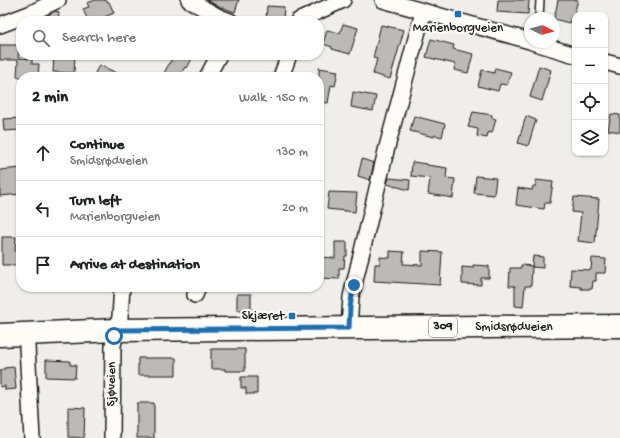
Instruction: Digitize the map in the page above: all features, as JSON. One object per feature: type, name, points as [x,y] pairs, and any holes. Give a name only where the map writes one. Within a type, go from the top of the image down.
[{"type":"main road","name":"Smidsrødveien","points":[[0,335],[116,330],[620,326]]},
{"type":"street","points":[[23,16],[58,0]]},
{"type":"street","points":[[189,0],[217,16]]},
{"type":"street","points":[[309,16],[343,0]]},
{"type":"street","points":[[383,0],[524,39]]},
{"type":"street","points":[[349,328],[350,307],[354,285],[386,152],[423,12]]},
{"type":"street","points":[[0,25],[16,19]]},
{"type":"street","points":[[553,48],[572,54]]},
{"type":"street","points":[[210,72],[216,60]]},
{"type":"street","points":[[283,72],[287,60]]},
{"type":"street","points":[[608,63],[620,66]]},
{"type":"street","name":"Sjøveien","points":[[112,438],[113,345],[120,317],[122,292]]},
{"type":"street","points":[[26,346],[32,436]]},
{"type":"lane","points":[[539,12],[540,0]]},
{"type":"building","points":[[96,0],[104,0],[109,2],[114,13],[107,16],[86,16],[83,9],[89,7],[87,3]]},
{"type":"building","points":[[207,0],[239,0],[235,12],[217,6]]},
{"type":"building","points":[[498,0],[529,0],[528,12],[524,12],[524,14],[497,12]]},
{"type":"building","points":[[558,0],[578,0],[575,12],[572,12],[569,23],[560,21],[560,12],[555,12]]},
{"type":"building","points":[[267,6],[284,7],[283,16],[266,16]]},
{"type":"building","points":[[55,11],[59,12],[59,16],[49,16],[49,14]]},
{"type":"building","points":[[343,24],[358,28],[350,54],[332,49],[332,47],[324,44],[327,30],[340,33]]},
{"type":"building","points":[[381,25],[404,30],[390,79],[373,74],[377,59],[373,58]]},
{"type":"building","points":[[431,39],[454,45],[453,49],[473,54],[468,73],[454,70],[455,64],[426,57]]},
{"type":"building","points":[[0,45],[16,45],[16,60],[0,60]]},
{"type":"building","points":[[18,60],[32,60],[32,64],[39,64],[38,72],[17,72]]},
{"type":"building","points":[[54,60],[75,60],[74,72],[53,72]]},
{"type":"building","points":[[171,60],[191,60],[187,68],[185,67],[182,72],[165,72]]},
{"type":"building","points":[[99,65],[115,72],[96,72]]},
{"type":"building","points":[[539,66],[551,70],[542,101],[530,97]]},
{"type":"building","points":[[319,68],[338,71],[335,86],[331,85],[328,103],[324,103],[324,72],[319,72]]},
{"type":"building","points":[[495,68],[511,72],[507,85],[500,84],[498,91],[478,86],[482,70],[494,73]]},
{"type":"building","points":[[353,92],[376,96],[373,111],[351,107]]},
{"type":"building","points":[[473,112],[492,115],[492,118],[496,119],[492,133],[488,132],[487,138],[477,136],[478,129],[468,127]]},
{"type":"building","points":[[611,114],[620,115],[620,132],[608,130]]},
{"type":"building","points":[[414,116],[445,124],[442,137],[435,135],[434,137],[410,131]]},
{"type":"building","points":[[526,116],[536,120],[528,146],[518,143]]},
{"type":"building","points":[[16,118],[16,130],[4,131],[3,119]]},
{"type":"building","points":[[362,159],[374,163],[370,180],[358,176]]},
{"type":"building","points":[[412,162],[447,168],[446,178],[455,179],[453,198],[428,194],[430,178],[411,176]]},
{"type":"building","points":[[16,168],[16,194],[0,196],[0,170]]},
{"type":"building","points":[[476,176],[496,178],[494,195],[474,193]]},
{"type":"building","points":[[389,178],[410,180],[409,190],[387,184]]},
{"type":"building","points":[[536,180],[553,182],[550,203],[545,203],[544,209],[516,205],[518,188],[532,190],[533,186],[536,186]]},
{"type":"building","points":[[329,192],[357,193],[355,212],[327,209]]},
{"type":"building","points":[[574,197],[599,199],[595,243],[578,241],[581,213],[572,212]]},
{"type":"building","points":[[2,237],[16,237],[16,265],[2,265]]},
{"type":"building","points":[[335,242],[347,242],[347,256],[345,256],[344,268],[339,268],[339,279],[324,278],[324,257],[335,258]]},
{"type":"building","points":[[390,251],[404,252],[403,264],[422,265],[422,251],[442,252],[440,285],[374,281],[375,264],[380,264],[380,257],[390,258]]},
{"type":"building","points":[[533,256],[543,257],[543,268],[532,267]]},
{"type":"building","points":[[592,258],[606,259],[605,273],[596,273],[596,281],[593,281],[592,289],[581,289],[581,287],[570,286],[571,269],[591,270]]},
{"type":"building","points":[[473,265],[489,266],[489,278],[481,278],[481,285],[462,284],[462,267],[473,268]]},
{"type":"building","points":[[521,265],[532,266],[531,286],[525,286],[523,307],[515,306],[515,286],[509,286],[510,268],[521,268]]},
{"type":"building","points":[[237,294],[251,294],[251,310],[237,310]]},
{"type":"building","points":[[211,349],[245,349],[245,371],[211,369]]},
{"type":"building","points":[[138,358],[176,358],[176,375],[138,375]]},
{"type":"building","points":[[46,360],[70,361],[70,365],[76,365],[75,378],[46,377]]},
{"type":"building","points":[[14,367],[16,389],[5,390],[5,386],[0,387],[0,371],[4,370],[4,368]]},
{"type":"building","points":[[241,377],[257,377],[257,394],[246,394],[246,388],[241,388]]},
{"type":"building","points":[[137,403],[154,403],[154,438],[137,438]]},
{"type":"building","points":[[68,407],[85,408],[84,438],[68,437]]},
{"type":"place","name":"Marienborgveien","points":[[458,14]]},
{"type":"place","name":"Skjæret","points":[[292,316]]},
{"type":"route","points":[[114,336],[116,330],[349,328],[351,297],[354,285]]}]
